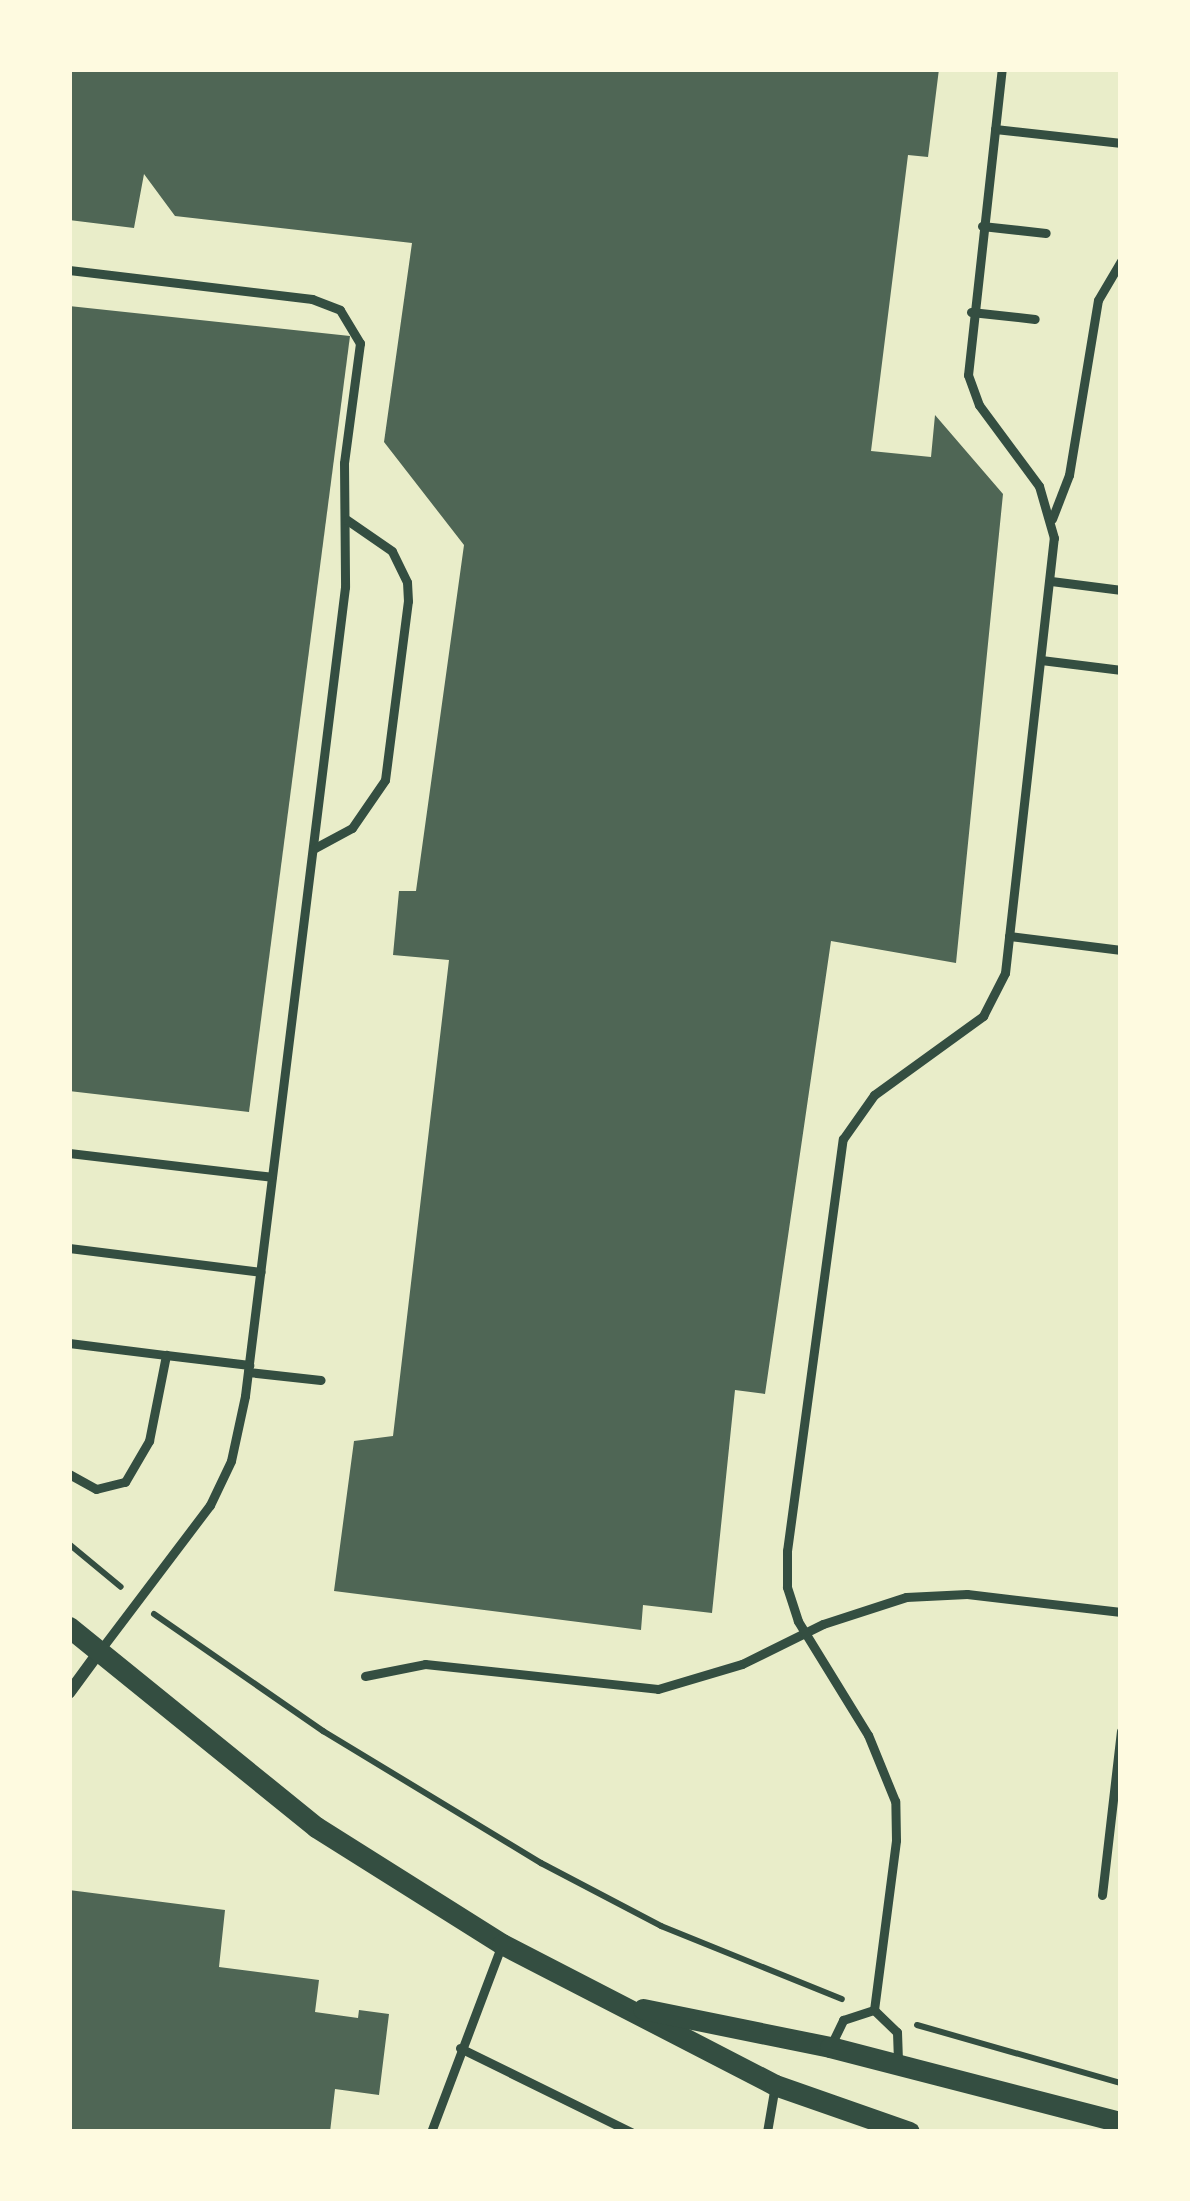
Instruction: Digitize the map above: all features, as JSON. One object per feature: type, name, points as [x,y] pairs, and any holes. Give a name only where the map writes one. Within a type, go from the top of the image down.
[{"type":"street","points":[[69,1627],[316,1827],[502,1944],[775,2084],[909,2132]]},
{"type":"street","points":[[69,1693],[99,1652]]},
{"type":"street","points":[[619,2004],[830,2047],[1121,2122]]},
{"type":"lane","points":[[1002,69],[966,359],[972,391],[1039,486],[1052,520]]},
{"type":"lane","points":[[995,129],[1121,143]]},
{"type":"lane","points":[[982,226],[1046,233]]},
{"type":"lane","points":[[874,2010],[896,1840],[895,1801],[868,1735],[804,1634],[788,1587],[787,1551],[837,1157],[850,1125],[874,1095],[972,1027],[992,1006],[1005,973],[1051,581],[1052,520],[1070,476],[1098,300],[1121,262]]},
{"type":"lane","points":[[69,270],[313,299],[348,317],[360,344],[344,463],[345,587],[249,1369],[231,1461],[210,1505],[99,1652]]},
{"type":"lane","points":[[971,312],[1035,319]]},
{"type":"lane","points":[[313,849],[352,828],[385,780],[408,601],[407,582],[392,551],[346,520]]},
{"type":"lane","points":[[1051,581],[1121,590]]},
{"type":"lane","points":[[1041,660],[1121,670]]},
{"type":"lane","points":[[1009,936],[1121,950]]},
{"type":"lane","points":[[69,1153],[272,1177]]},
{"type":"lane","points":[[69,1248],[261,1272]]},
{"type":"lane","points":[[69,1343],[321,1380]]},
{"type":"lane","points":[[69,1474],[96,1489],[125,1482],[148,1441],[166,1355]]},
{"type":"lane","points":[[365,1676],[425,1664],[658,1689],[742,1664],[863,1607],[928,1593],[1121,1612]]},
{"type":"lane","points":[[1102,1895],[1121,1731]]},
{"type":"lane","points":[[431,2132],[502,1944]]},
{"type":"lane","points":[[830,2047],[843,2020],[874,2010]]},
{"type":"lane","points":[[874,2010],[897,2032],[898,2065]]},
{"type":"lane","points":[[460,2048],[631,2132]]},
{"type":"lane","points":[[767,2132],[775,2084]]},
{"type":"path","points":[[69,1544],[106,1574]]},
{"type":"path","points":[[167,1625],[323,1731],[541,1863],[661,1926],[845,2000]]},
{"type":"path","points":[[914,2024],[1121,2083]]},
{"type":"building","points":[[69,69],[939,69],[928,157],[908,155],[871,451],[931,457],[935,415],[1003,494],[956,963],[831,941],[765,1394],[735,1390],[712,1613],[643,1605],[641,1630],[334,1591],[354,1441],[393,1436],[449,960],[393,955],[399,891],[416,891],[464,545],[384,442],[412,243],[175,216],[144,174],[134,228],[69,220]]},
{"type":"building","points":[[69,306],[350,336],[249,1112],[69,1091]]},
{"type":"building","points":[[69,1890],[225,1910],[219,1967],[319,1980],[315,2012],[358,2018],[359,2010],[389,2014],[379,2095],[335,2089],[330,2132],[69,2132]]}]
